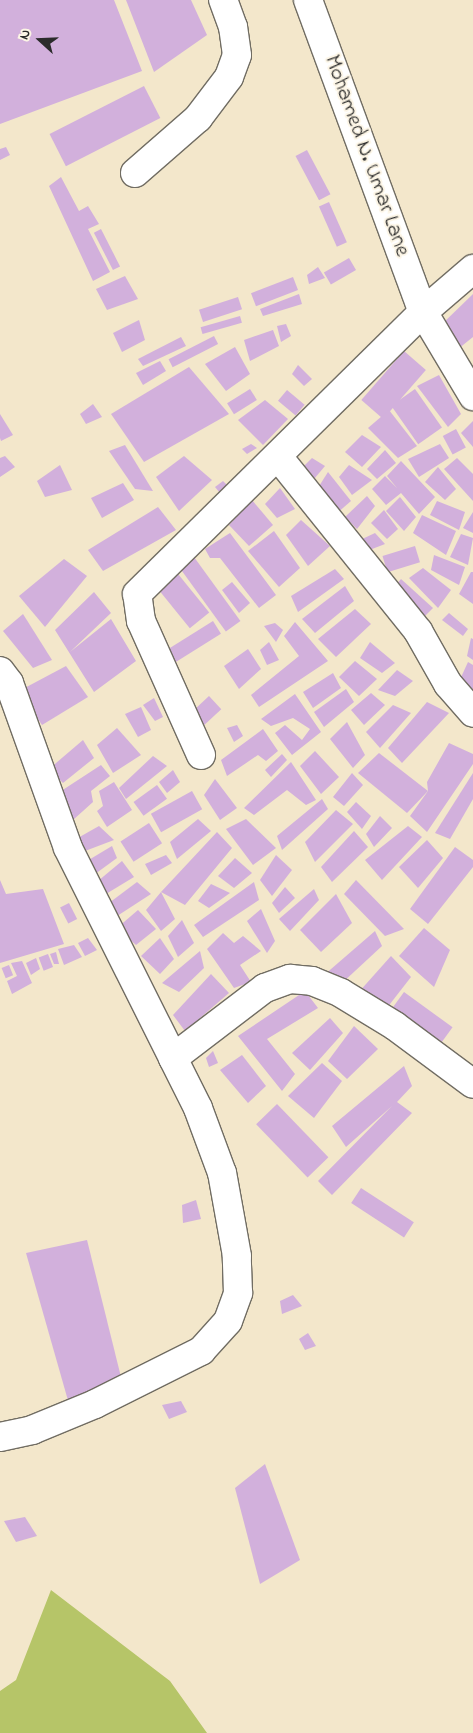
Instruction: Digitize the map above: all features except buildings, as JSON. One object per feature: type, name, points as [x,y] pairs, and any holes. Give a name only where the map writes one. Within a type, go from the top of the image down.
[{"type":"street","points":[[135,173],[198,118],[229,77],[237,55],[233,27],[223,0]]},
{"type":"street","name":"Mohamed N. Umar Lane","points":[[308,0],[423,312],[473,396]]},
{"type":"street","points":[[201,756],[141,621],[137,594],[279,458],[423,312],[473,269]]},
{"type":"street","points":[[279,458],[418,631],[448,684],[473,713]]},
{"type":"street","points":[[0,671],[9,683],[68,848],[198,1108],[222,1173],[237,1256],[238,1293],[228,1321],[201,1351],[32,1430],[0,1437]]},
{"type":"street","points":[[173,1058],[265,988],[290,979],[312,981],[395,1026],[473,1084]]},
{"type":"green space","points":[[51,1590],[170,1681],[207,1733],[0,1733],[0,1691],[16,1680]]}]
